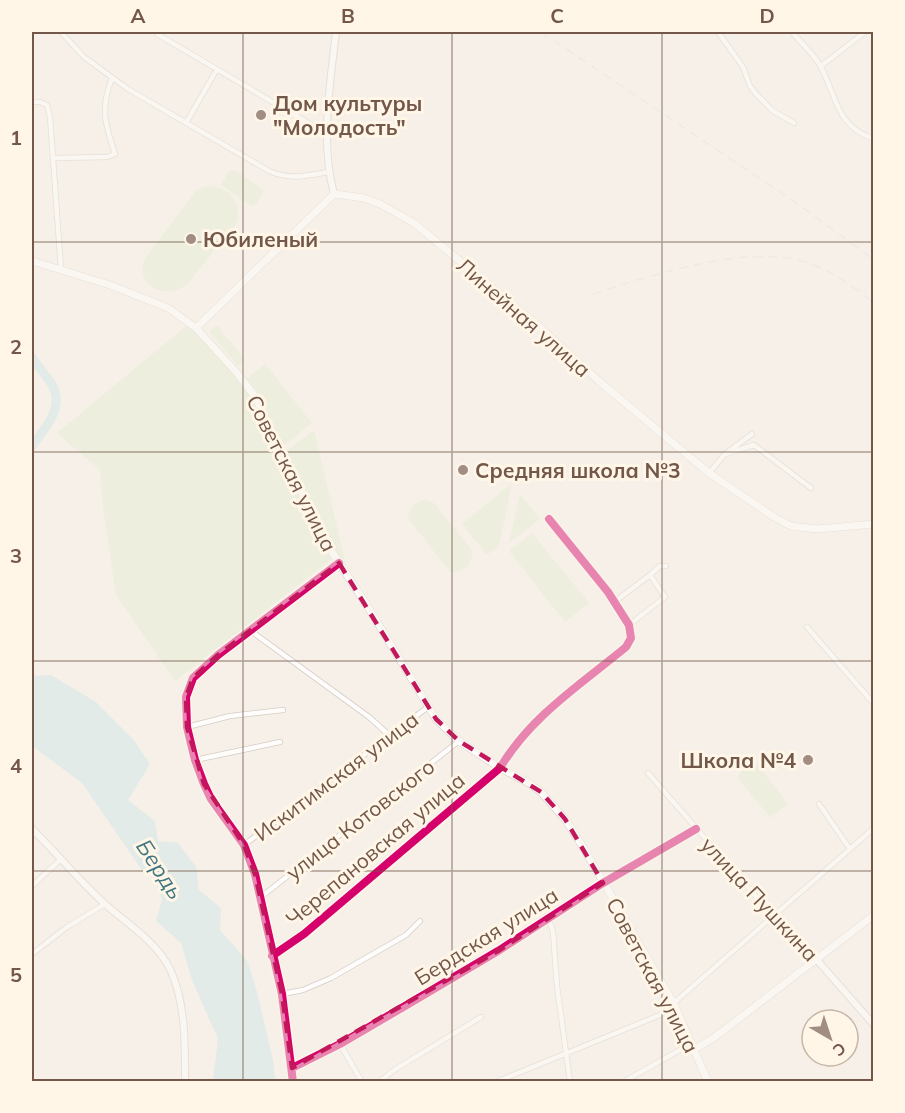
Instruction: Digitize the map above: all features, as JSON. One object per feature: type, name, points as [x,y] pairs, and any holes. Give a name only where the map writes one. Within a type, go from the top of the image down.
[{"type":"main road","points":[[196,328],[333,194]]},
{"type":"main road","name":"Линейная улица","points":[[333,194],[372,201],[414,223],[710,473],[774,517],[791,526],[817,529],[873,524]]},
{"type":"main road","name":"Советская улица","points":[[32,261],[110,285],[168,308],[196,328],[237,373],[254,395],[320,531],[436,719],[459,741],[500,768],[529,783],[565,819],[674,1004],[708,1082]]},
{"type":"main road","points":[[695,1049],[715,1037],[873,915]]},
{"type":"street","points":[[61,32],[84,57],[112,78],[269,171],[285,177],[328,172]]},
{"type":"street","points":[[333,194],[328,172],[327,134],[336,32]]},
{"type":"street","points":[[718,32],[743,67],[750,87],[774,111],[794,123]]},
{"type":"street","points":[[792,32],[821,66],[840,114],[852,128],[873,139]]},
{"type":"street","points":[[821,66],[864,32]]},
{"type":"street","points":[[157,34],[327,134]]},
{"type":"street","points":[[186,123],[217,69]]},
{"type":"street","points":[[54,158],[107,157],[115,154],[105,125],[104,107],[112,78]]},
{"type":"street","points":[[321,96],[330,96]]},
{"type":"street","points":[[32,102],[47,105],[50,117],[61,269]]},
{"type":"street","points":[[710,473],[725,454],[752,434]]},
{"type":"street","points":[[725,454],[754,445],[811,488]]},
{"type":"street","points":[[731,498],[735,490]]},
{"type":"street","points":[[549,519],[608,592],[629,626],[665,597],[650,575]]},
{"type":"street","points":[[293,1082],[282,994],[261,897],[244,845],[212,799],[195,760],[187,727],[186,697],[193,678],[218,656],[339,563]]},
{"type":"street","points":[[613,603],[660,566],[666,566]]},
{"type":"street","name":"Черепановская улица","points":[[272,956],[304,934],[500,768],[513,747],[544,712],[556,701],[571,693],[626,647],[631,638],[629,626]]},
{"type":"street","points":[[807,627],[873,704]]},
{"type":"street","points":[[251,631],[369,717],[389,735]]},
{"type":"street","name":"Искитимская улица","points":[[244,845],[428,707]]},
{"type":"street","points":[[187,727],[238,715],[284,710]]},
{"type":"street","name":"улица Котовского","points":[[261,897],[459,741]]},
{"type":"street","points":[[195,760],[280,742]]},
{"type":"street","name":"улица Пушкина","points":[[648,772],[773,916],[817,960],[873,1025]]},
{"type":"street","points":[[819,804],[850,849]]},
{"type":"street","points":[[496,1082],[660,1015],[873,828]]},
{"type":"street","points":[[32,829],[105,904],[153,946],[170,969],[180,1001],[184,1033],[185,1082]]},
{"type":"street","name":"Бердская улица","points":[[292,1068],[340,1044],[498,951],[603,883],[696,829]]},
{"type":"street","points":[[32,886],[60,860]]},
{"type":"street","points":[[32,954],[68,927],[105,904]]},
{"type":"street","points":[[549,919],[553,933],[557,986],[570,1082]]},
{"type":"street","points":[[282,994],[303,990],[331,978],[406,935],[420,921]]},
{"type":"street","points":[[379,1082],[394,1070],[481,1017]]},
{"type":"street","points":[[340,1044],[362,1082]]},
{"type":"street","points":[[623,1082],[676,1050],[687,1046],[695,1049]]},
{"type":"highlighted area","points":[[339,563],[436,719],[459,741],[541,792],[565,819],[603,883],[498,951],[292,1068],[282,994],[255,874],[244,845],[204,784],[187,727],[186,697],[193,678],[218,655]]},
{"type":"green space","points":[[235,170],[262,189],[263,193],[256,204],[251,206],[224,187],[222,183],[229,171]]},
{"type":"green space","name":"Юбиленый","points":[[208,186],[222,189],[232,196],[237,207],[238,221],[187,285],[178,290],[169,291],[153,288],[143,275],[146,257],[194,193]]},
{"type":"green space","points":[[217,325],[245,360],[238,366],[209,331]]},
{"type":"green space","points":[[186,326],[204,340],[252,395],[310,517],[333,558],[175,681],[116,595],[100,470],[57,433]]},
{"type":"green space","points":[[265,364],[312,423],[283,446],[257,393],[246,379]]},
{"type":"green space","points":[[314,430],[346,565],[343,566],[285,452]]},
{"type":"green space","points":[[512,483],[499,546],[487,555],[462,524]]},
{"type":"green space","points":[[520,494],[540,519],[509,543]]},
{"type":"green space","points":[[425,500],[434,503],[471,549],[472,558],[465,568],[451,572],[408,518],[413,506]]},
{"type":"green space","points":[[532,533],[589,603],[565,622],[509,551]]},
{"type":"green space","points":[[752,763],[757,764],[788,804],[770,818],[739,779],[739,774]]},
{"type":"water","name":"Бердь","points":[[32,674],[51,675],[96,702],[133,739],[150,764],[128,800],[155,821],[158,841],[178,843],[196,867],[199,890],[221,908],[220,930],[248,962],[273,1060],[275,1081],[213,1081],[218,1039],[192,980],[181,943],[156,921],[162,900],[153,874],[142,870],[82,783],[32,746]]},
{"type":"waterway","points":[[32,357],[51,383],[56,400],[52,417],[32,446]]},
{"type":"railway","points":[[541,32],[798,204],[874,260]]},
{"type":"railway","points":[[593,294],[640,279],[718,260],[770,257],[793,259],[815,266],[846,282],[874,303]]},
{"type":"cycle path","points":[[272,956],[304,934],[500,768],[512,749],[541,717],[626,647],[631,638],[629,625],[608,592],[549,519]]},
{"type":"cycle path","points":[[293,1082],[282,994],[255,874],[244,845],[211,799],[204,784],[187,727],[186,697],[193,678],[218,655],[339,563]]},
{"type":"cycle path","points":[[292,1068],[340,1044],[498,951],[603,883],[696,829]]},
{"type":"place","name":"Дом культуры \"Молодость\"","points":[[261,115]]},
{"type":"place","name":"Юбиленый","points":[[191,239]]},
{"type":"place","name":"Средняя школа №3","points":[[463,470]]},
{"type":"place","name":"Школа №4","points":[[808,760]]}]
